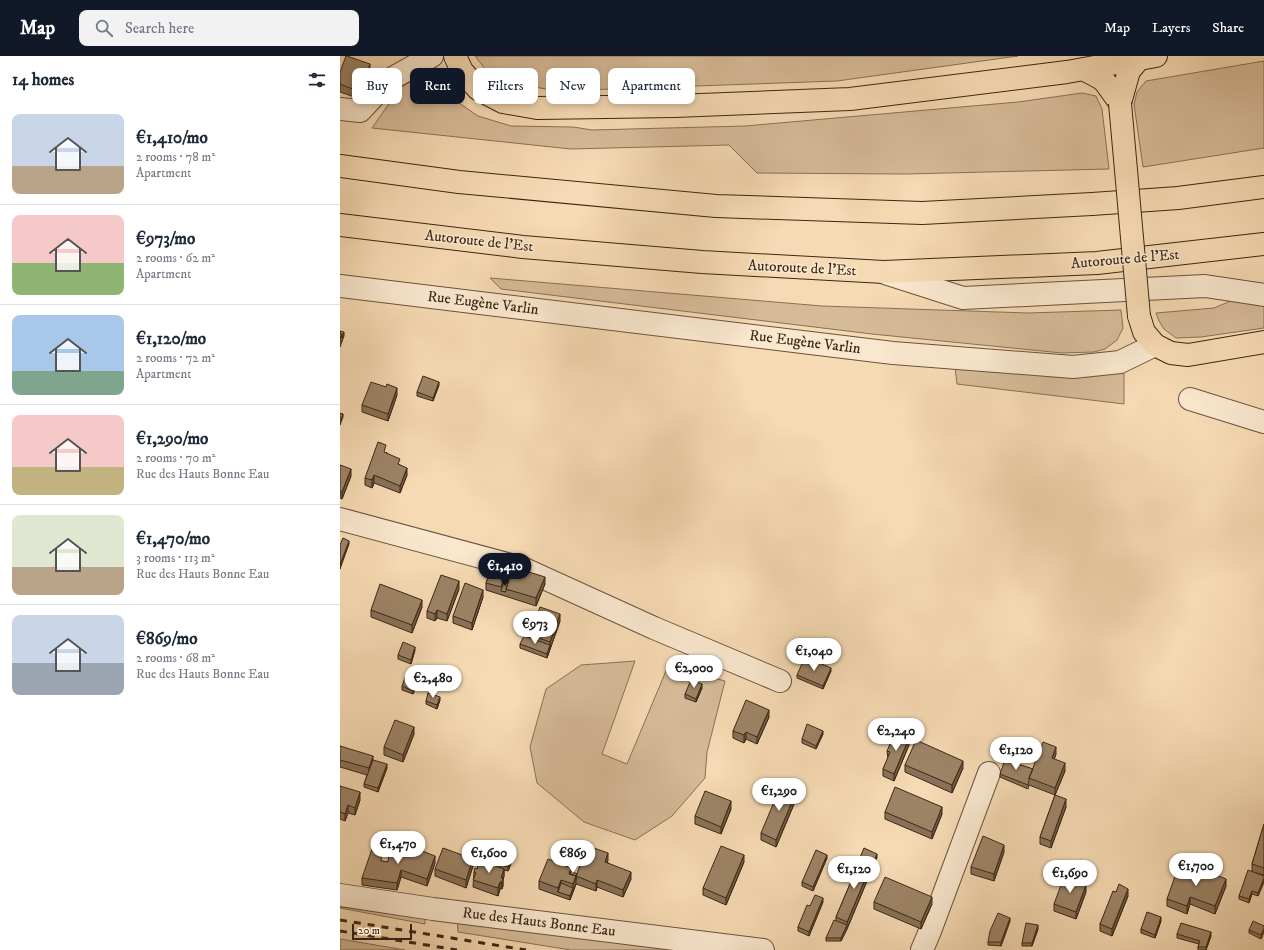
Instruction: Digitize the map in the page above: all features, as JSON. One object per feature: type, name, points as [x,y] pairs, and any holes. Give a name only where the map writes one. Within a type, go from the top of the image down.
[{"type":"main road","points":[[455,56],[462,71],[478,89],[503,102],[537,108],[675,106],[850,99],[1083,69],[1148,57]]},
{"type":"main road","points":[[1148,57],[1129,71],[1120,102],[1139,316],[1144,332],[1155,346],[1171,353],[1188,355],[1264,342]]},
{"type":"main road","points":[[1083,69],[1105,82],[1120,102]]},
{"type":"main road","points":[[340,166],[460,182],[716,206],[922,213],[1178,198],[1264,187]]},
{"type":"main road","name":"Autoroute de l’Est","points":[[340,225],[546,249],[702,262],[884,272],[1097,263],[1264,244]]},
{"type":"street","points":[[340,109],[360,111],[389,80],[432,56]]},
{"type":"street","points":[[884,272],[963,298],[1205,286],[1264,295]]},
{"type":"street","name":"Rue Eugène Varlin","points":[[340,286],[893,352],[1073,367],[1120,362],[1155,346]]},
{"type":"street","points":[[1190,399],[1264,422]]},
{"type":"street","points":[[340,519],[522,568],[654,628],[780,681]]},
{"type":"street","points":[[922,950],[989,773]]},
{"type":"street","name":"Rue des Hauts Bonne Eau","points":[[340,895],[433,909],[763,950]]},
{"type":"shaded area","points":[[475,56],[1018,56],[837,81],[695,86],[695,68],[608,68],[608,89],[600,89],[600,68],[546,68],[546,89],[538,88],[538,68],[484,68]]},
{"type":"shaded area","points":[[1264,61],[1264,148],[1143,167],[1134,104],[1137,92],[1146,81]]},
{"type":"shaded area","points":[[410,82],[410,104],[461,104],[478,116],[511,126],[573,127],[592,130],[745,126],[1018,102],[1082,93],[1096,96],[1102,109],[1109,169],[905,174],[757,173],[729,145],[571,149],[372,128],[389,104],[402,104],[402,87]]},
{"type":"shaded area","points":[[490,278],[822,306],[1028,313],[1121,310],[1123,328],[1117,340],[1105,349],[1094,352],[1062,353],[872,334],[501,289]]},
{"type":"shaded area","points":[[1233,300],[1264,304],[1264,328],[1201,337],[1176,338],[1164,329],[1156,313],[1214,308]]},
{"type":"shaded area","points":[[955,368],[1057,376],[1124,373],[1124,404],[957,384]]},
{"type":"shaded area","points":[[635,661],[602,754],[627,764],[668,666],[725,681],[707,752],[705,778],[672,816],[635,840],[584,822],[537,783],[530,747],[546,689],[581,665]]},
{"type":"shaded area","points":[[340,900],[425,912],[425,924],[340,908]]},
{"type":"shaded area","points":[[457,916],[717,950],[571,950],[458,932]]},
{"type":"shaded area","points":[[340,939],[405,950],[340,950]]},
{"type":"building","points":[[346,56],[370,64],[369,68],[352,68],[352,89],[340,84],[340,72]]},
{"type":"building","points":[[340,331],[344,332],[342,338],[342,334]]},
{"type":"building","points":[[423,376],[439,382],[433,398],[417,392]]},
{"type":"building","points":[[371,382],[386,387],[387,384],[397,388],[388,414],[362,405]]},
{"type":"building","points":[[340,413],[343,414],[340,422]]},
{"type":"building","points":[[378,442],[386,445],[384,452],[400,459],[398,464],[407,468],[400,486],[374,475],[372,480],[365,478]]},
{"type":"building","points":[[340,465],[351,469],[342,492],[340,491]]},
{"type":"building","points":[[343,538],[349,541],[340,565],[340,545]]},
{"type":"building","points":[[494,561],[545,577],[536,598],[506,589],[509,580],[504,578],[501,587],[486,583]]},
{"type":"building","points":[[441,575],[459,581],[447,614],[437,610],[435,614],[427,611]]},
{"type":"building","points":[[504,581],[508,583],[506,592],[501,591]]},
{"type":"building","points":[[465,583],[483,590],[472,623],[453,616]]},
{"type":"building","points":[[380,584],[422,600],[412,625],[371,610]]},
{"type":"building","points":[[540,607],[560,614],[550,642],[530,635]]},
{"type":"building","points":[[524,636],[550,645],[547,654],[520,644]]},
{"type":"building","points":[[403,642],[415,647],[411,660],[398,655]]},
{"type":"building","points":[[805,657],[831,668],[823,686],[797,675]]},
{"type":"building","points":[[407,672],[419,676],[413,691],[402,686]]},
{"type":"building","points":[[691,680],[702,684],[696,699],[685,694]]},
{"type":"building","points":[[428,693],[440,697],[437,705],[426,701]]},
{"type":"building","points":[[746,700],[769,710],[757,737],[746,732],[744,735],[733,731]]},
{"type":"building","points":[[395,720],[414,727],[403,755],[384,747]]},
{"type":"building","points":[[807,724],[823,731],[816,746],[802,739]]},
{"type":"building","points":[[895,732],[909,738],[894,774],[883,769],[890,752],[887,751]]},
{"type":"building","points":[[916,740],[963,761],[952,785],[905,765]]},
{"type":"building","points":[[1043,742],[1056,747],[1052,758],[1065,763],[1055,788],[1029,778]]},
{"type":"building","points":[[340,746],[373,756],[369,768],[340,760]]},
{"type":"building","points":[[1006,757],[1019,762],[1018,764],[1033,769],[1028,785],[1000,774]]},
{"type":"building","points":[[373,760],[387,764],[378,788],[364,784]]},
{"type":"building","points":[[782,783],[797,790],[776,840],[761,833]]},
{"type":"building","points":[[340,786],[360,792],[355,808],[348,805],[345,814],[340,812]]},
{"type":"building","points":[[895,787],[942,807],[932,832],[885,812]]},
{"type":"building","points":[[705,791],[731,801],[721,827],[695,816]]},
{"type":"building","points":[[1055,795],[1066,799],[1051,841],[1040,837]]},
{"type":"building","points":[[1264,824],[1264,868],[1252,864]]},
{"type":"building","points":[[414,836],[417,838],[414,847],[410,846]]},
{"type":"building","points":[[983,836],[1004,845],[994,874],[971,867]]},
{"type":"building","points":[[409,846],[435,856],[427,879],[401,870],[397,883],[362,878],[372,849],[379,850],[382,853],[381,861],[388,862],[389,854],[405,857]]},
{"type":"building","points":[[479,846],[512,858],[508,867],[476,855]]},
{"type":"building","points":[[588,846],[608,853],[605,862],[631,872],[623,890],[597,880],[596,884],[576,876]]},
{"type":"building","points":[[721,846],[744,855],[726,898],[703,888]]},
{"type":"building","points":[[443,848],[473,859],[466,880],[435,869]]},
{"type":"building","points":[[864,848],[877,854],[872,866],[872,863],[861,858],[860,861],[859,860]]},
{"type":"building","points":[[816,850],[827,855],[813,887],[802,882]]},
{"type":"building","points":[[861,858],[872,863],[847,922],[836,917]]},
{"type":"building","points":[[548,859],[571,868],[569,874],[576,876],[573,884],[561,880],[558,888],[539,881]]},
{"type":"building","points":[[480,860],[504,869],[501,878],[503,878],[502,882],[500,882],[498,888],[473,880],[476,873],[474,872],[475,868],[477,869]]},
{"type":"building","points":[[1179,865],[1200,873],[1201,869],[1226,879],[1215,906],[1190,897],[1187,906],[1167,899]]},
{"type":"building","points":[[1248,870],[1264,876],[1258,893],[1252,891],[1249,899],[1239,896]]},
{"type":"building","points":[[571,871],[577,874],[576,876],[570,874]]},
{"type":"building","points":[[885,877],[932,897],[921,922],[874,902]]},
{"type":"building","points":[[1064,877],[1086,885],[1076,912],[1054,904]]},
{"type":"building","points":[[561,883],[573,888],[570,896],[558,892]]},
{"type":"building","points":[[1119,884],[1128,889],[1112,929],[1100,924],[1113,891],[1116,892]]},
{"type":"building","points":[[815,895],[823,898],[809,932],[798,927],[807,905],[810,906]]},
{"type":"building","points":[[1147,912],[1161,917],[1155,935],[1141,929]]},
{"type":"building","points":[[998,913],[1010,918],[1001,942],[988,942],[990,931]]},
{"type":"building","points":[[834,920],[847,925],[841,938],[826,938]]},
{"type":"building","points":[[1253,921],[1264,926],[1261,935],[1249,930]]},
{"type":"building","points":[[1026,923],[1038,925],[1032,943],[1022,943]]},
{"type":"building","points":[[1181,923],[1211,932],[1206,947],[1198,947],[1200,941],[1177,934]]},
{"type":"railway","points":[[340,920],[526,950]]},
{"type":"railway","points":[[340,931],[457,950]]}]
